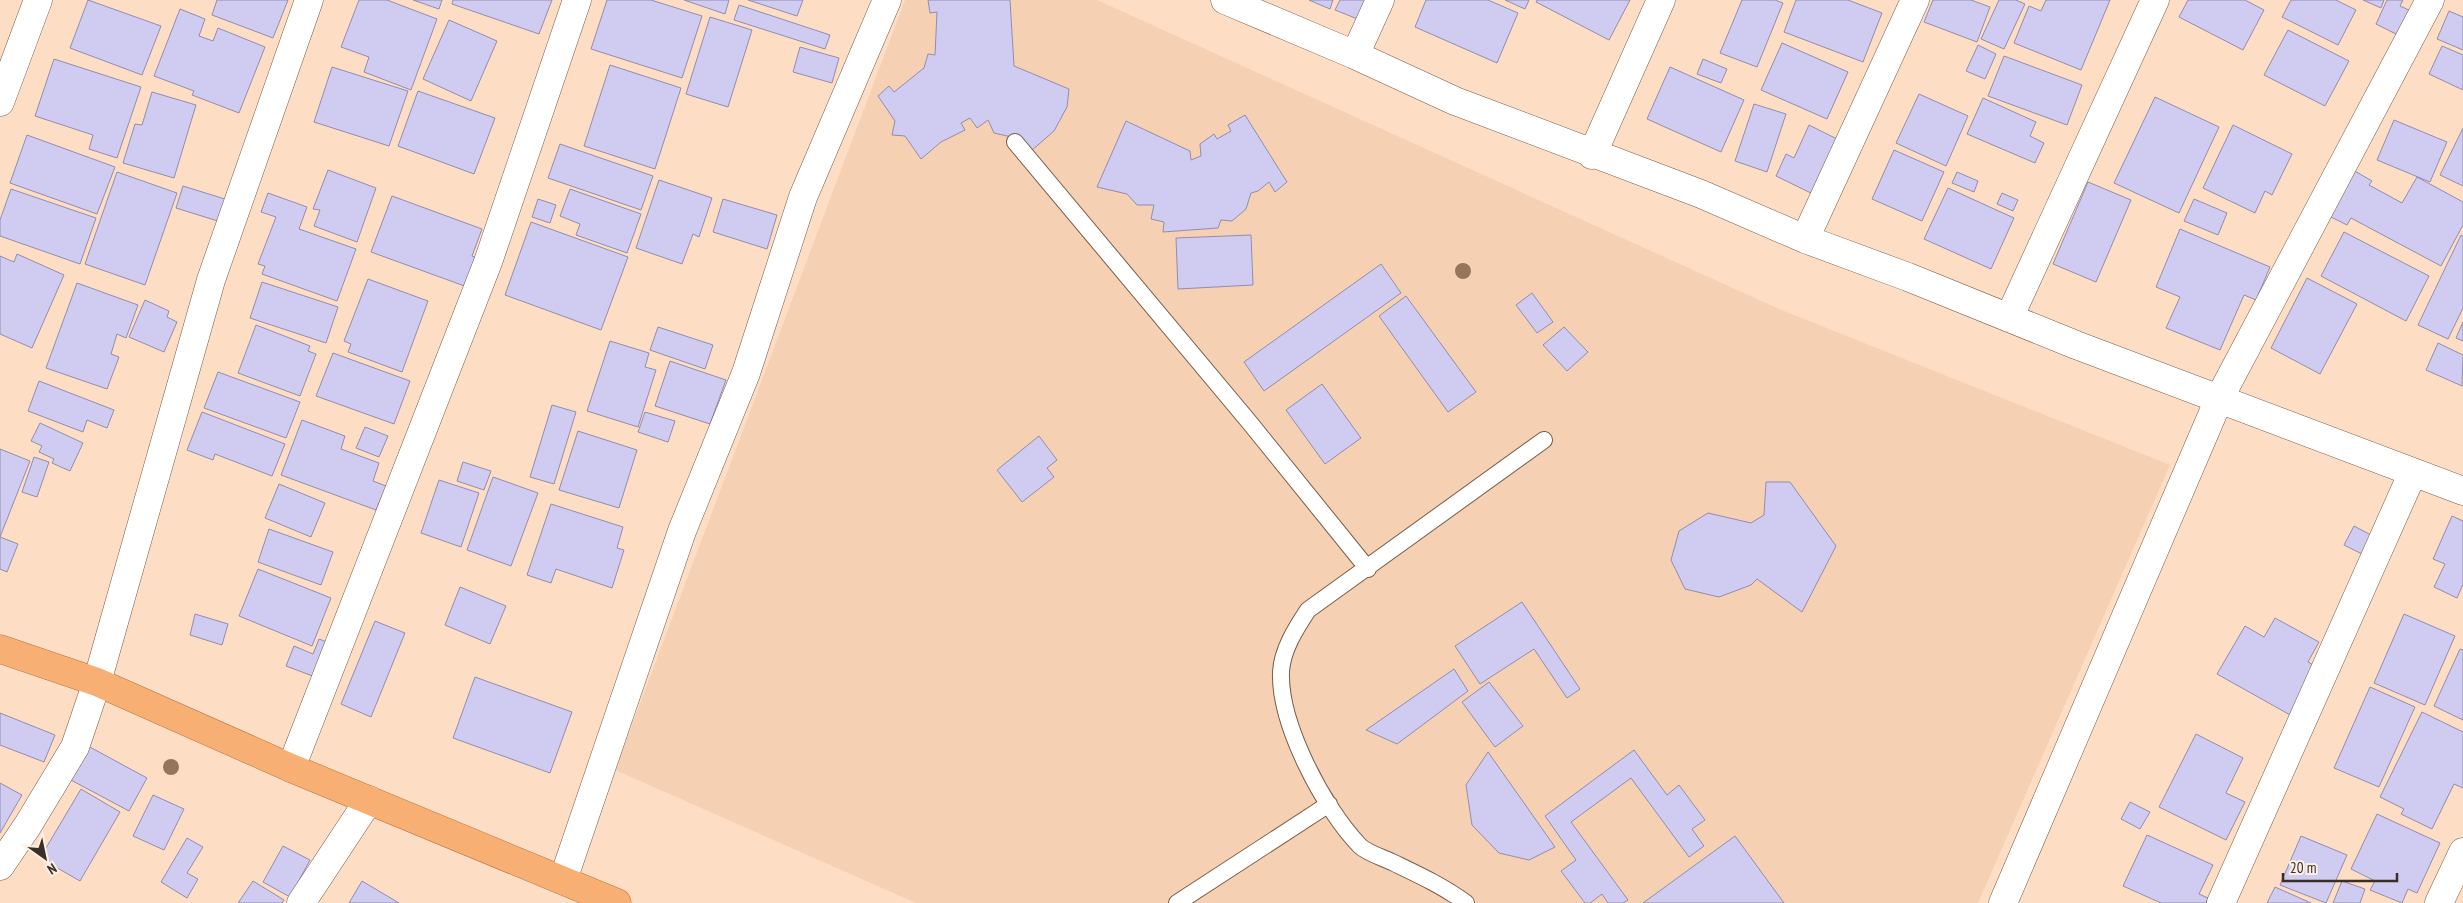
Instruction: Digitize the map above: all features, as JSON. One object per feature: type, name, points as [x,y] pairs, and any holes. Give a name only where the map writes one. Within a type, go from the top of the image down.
[{"type":"highway","points":[[0,649],[98,682],[291,768],[563,880],[602,900]]},
{"type":"street","points":[[0,102],[38,0]]},
{"type":"street","points":[[0,866],[28,825],[75,747],[98,682],[211,280],[309,0]]},
{"type":"street","points":[[291,768],[488,262],[577,0]]},
{"type":"street","points":[[563,880],[682,531],[746,373],[803,197],[887,0]]},
{"type":"street","points":[[1225,0],[1355,55],[1455,101],[1592,155],[1701,194],[1805,238],[2219,400],[2463,491]]},
{"type":"street","points":[[1355,55],[1380,0]]},
{"type":"street","points":[[1592,155],[1661,0]]},
{"type":"street","points":[[1805,238],[1915,0]]},
{"type":"street","points":[[2009,318],[2155,0]]},
{"type":"street","points":[[2003,903],[2219,400],[2430,0]]},
{"type":"street","points":[[2221,903],[2413,472]]},
{"type":"street","points":[[301,903],[369,800]]},
{"type":"street","points":[[2439,903],[2463,852]]},
{"type":"lane","points":[[1015,142],[1368,569]]},
{"type":"lane","points":[[1466,903],[1444,886],[1361,847],[1329,804],[1305,764],[1283,699],[1281,671],[1287,648],[1308,610],[1368,569],[1544,440]]},
{"type":"lane","points":[[1177,903],[1329,804]]},
{"type":"shaded area","points":[[905,0],[1097,0],[1777,308],[2170,465],[1978,903],[916,903],[615,770]]},
{"type":"building","points":[[88,0],[161,26],[142,75],[70,48]]},
{"type":"building","points":[[217,0],[288,0],[273,38],[212,15]]},
{"type":"building","points":[[359,0],[387,0],[437,19],[411,90],[364,72],[369,57],[341,47]]},
{"type":"building","points":[[413,0],[442,0],[439,9]]},
{"type":"building","points":[[453,0],[552,0],[539,34],[452,4]]},
{"type":"building","points":[[607,0],[651,0],[702,16],[682,78],[591,49]]},
{"type":"building","points":[[684,0],[729,0],[725,14]]},
{"type":"building","points":[[748,0],[803,0],[797,16]]},
{"type":"building","points":[[928,0],[1010,0],[1014,66],[1069,89],[1067,107],[1054,131],[1031,151],[1020,139],[994,133],[988,120],[977,128],[970,118],[961,123],[965,130],[941,142],[921,159],[905,136],[892,135],[895,121],[878,96],[889,86],[894,92],[924,68],[928,54],[935,55],[937,12],[930,13]]},
{"type":"building","points":[[1309,0],[1333,0],[1330,9]]},
{"type":"building","points":[[1340,0],[1369,0],[1360,20],[1335,10]]},
{"type":"building","points":[[1426,0],[1488,0],[1518,13],[1497,63],[1415,27]]},
{"type":"building","points":[[1505,0],[1529,0],[1525,9]]},
{"type":"building","points":[[1537,0],[1630,0],[1609,40],[1536,2]]},
{"type":"building","points":[[1742,0],[1775,0],[1783,3],[1757,67],[1720,53]]},
{"type":"building","points":[[1796,0],[1848,0],[1882,13],[1863,62],[1784,32]]},
{"type":"building","points":[[1933,0],[1971,0],[1990,7],[1977,42],[1924,22]]},
{"type":"building","points":[[1999,0],[2016,0],[2025,4],[2004,49],[1981,39]]},
{"type":"building","points":[[2046,0],[2110,0],[2081,70],[2014,43],[2029,6],[2041,11]]},
{"type":"building","points":[[2188,0],[2245,0],[2264,10],[2243,50],[2179,17]]},
{"type":"building","points":[[2291,0],[2336,0],[2356,10],[2338,45],[2282,17]]},
{"type":"building","points":[[2363,0],[2384,0],[2381,8]]},
{"type":"building","points":[[2387,0],[2403,0],[2400,6],[2411,11],[2400,36],[2376,24]]},
{"type":"building","points":[[739,5],[830,35],[825,49],[734,20]]},
{"type":"building","points":[[180,9],[205,19],[199,36],[213,41],[218,28],[265,47],[239,113],[192,95],[194,91],[154,76]]},
{"type":"building","points":[[2449,11],[2463,17],[2463,50],[2437,39]]},
{"type":"building","points":[[710,17],[752,30],[728,107],[686,94]]},
{"type":"building","points":[[449,20],[497,41],[471,101],[423,79]]},
{"type":"building","points":[[2288,30],[2349,61],[2325,106],[2264,75]]},
{"type":"building","points":[[1782,43],[1848,72],[1827,119],[1761,90]]},
{"type":"building","points":[[1978,45],[1996,54],[1985,79],[1966,71]]},
{"type":"building","points":[[2442,46],[2463,55],[2463,90],[2429,74]]},
{"type":"building","points":[[800,47],[839,58],[832,83],[793,72]]},
{"type":"building","points":[[2004,56],[2082,85],[2067,125],[1988,96]]},
{"type":"building","points":[[54,59],[141,87],[117,158],[89,149],[93,135],[35,116]]},
{"type":"building","points":[[1703,59],[1727,69],[1721,83],[1697,74]]},
{"type":"building","points":[[610,65],[681,88],[655,169],[584,146]]},
{"type":"building","points":[[332,67],[408,91],[389,146],[314,122]]},
{"type":"building","points":[[1670,67],[1744,100],[1721,152],[1647,119]]},
{"type":"building","points":[[418,91],[495,118],[474,174],[398,146]]},
{"type":"building","points":[[152,92],[196,105],[174,178],[123,163],[135,124],[142,125]]},
{"type":"building","points":[[1919,94],[1968,116],[1946,166],[1896,143]]},
{"type":"building","points":[[2155,97],[2219,127],[2179,213],[2114,183]]},
{"type":"building","points":[[1983,98],[2036,122],[2030,136],[2044,143],[2035,163],[1967,134]]},
{"type":"building","points":[[1754,104],[1786,114],[1767,172],[1735,161]]},
{"type":"building","points":[[1245,115],[1287,182],[1275,192],[1269,182],[1258,191],[1251,193],[1246,209],[1232,221],[1221,220],[1218,228],[1163,232],[1164,222],[1151,219],[1154,205],[1137,205],[1127,194],[1097,187],[1126,121],[1190,151],[1191,160],[1201,156],[1200,144],[1214,134],[1217,139],[1231,131],[1228,125]]},
{"type":"building","points":[[2394,120],[2447,142],[2430,182],[2377,160]]},
{"type":"building","points":[[1809,125],[1841,141],[1815,195],[1776,176],[1786,154],[1794,158]]},
{"type":"building","points":[[2233,125],[2292,154],[2272,195],[2265,191],[2255,213],[2203,188]]},
{"type":"building","points":[[2463,128],[2463,186],[2440,175]]},
{"type":"building","points":[[27,135],[115,167],[97,214],[10,183]]},
{"type":"building","points":[[560,144],[653,176],[641,210],[548,178]]},
{"type":"building","points":[[1894,150],[1944,172],[1922,221],[1872,199]]},
{"type":"building","points":[[328,170],[376,188],[357,242],[314,226],[320,210],[313,209]]},
{"type":"building","points":[[2353,170],[2372,181],[2369,185],[2402,203],[2417,177],[2463,202],[2463,225],[2441,266],[2351,218],[2347,225],[2329,216]]},
{"type":"building","points":[[117,172],[177,193],[145,285],[85,264]]},
{"type":"building","points":[[1957,172],[1978,181],[1974,192],[1952,183]]},
{"type":"building","points":[[659,180],[712,198],[699,237],[693,234],[682,264],[636,248]]},
{"type":"building","points":[[2088,182],[2131,200],[2096,282],[2053,264]]},
{"type":"building","points":[[183,186],[228,200],[221,222],[176,208]]},
{"type":"building","points":[[1948,188],[2014,218],[1991,269],[1924,239]]},
{"type":"building","points":[[11,189],[96,218],[80,264],[0,236],[0,220]]},
{"type":"building","points":[[570,189],[641,214],[627,253],[576,235],[580,224],[560,216]]},
{"type":"building","points":[[268,193],[307,207],[299,229],[356,249],[337,301],[262,274],[265,266],[258,264],[276,217],[261,212]]},
{"type":"building","points":[[2002,193],[2018,200],[2013,211],[1997,204]]},
{"type":"building","points":[[392,196],[482,229],[472,256],[480,259],[470,288],[371,252]]},
{"type":"building","points":[[538,199],[556,205],[550,223],[532,217]]},
{"type":"building","points":[[723,199],[777,215],[767,249],[713,232]]},
{"type":"building","points":[[2194,199],[2227,213],[2218,235],[2184,221]]},
{"type":"building","points":[[531,222],[628,257],[601,330],[505,295]]},
{"type":"building","points":[[2180,229],[2270,267],[2256,300],[2244,295],[2220,350],[2166,328],[2180,297],[2156,287]]},
{"type":"building","points":[[2344,232],[2429,276],[2406,321],[2321,276]]},
{"type":"building","points":[[1251,235],[1253,285],[1178,289],[1176,238]]},
{"type":"building","points":[[2461,235],[2463,236],[2463,308],[2448,339],[2418,325]]},
{"type":"building","points":[[17,254],[64,275],[32,348],[0,334],[0,256],[14,262]]},
{"type":"building","points":[[1381,264],[1401,293],[1264,391],[1244,362]]},
{"type":"building","points":[[2307,278],[2357,304],[2320,374],[2271,348]]},
{"type":"building","points":[[368,279],[428,301],[402,372],[348,352],[351,344],[344,341]]},
{"type":"building","points":[[262,282],[338,307],[326,343],[250,318]]},
{"type":"building","points":[[77,283],[138,305],[126,338],[117,334],[111,354],[119,357],[107,389],[46,368]]},
{"type":"building","points":[[1532,293],[1553,322],[1537,333],[1516,305]]},
{"type":"building","points":[[1406,296],[1476,392],[1448,412],[1379,316]]},
{"type":"building","points":[[145,300],[169,311],[167,317],[177,322],[164,352],[129,337]]},
{"type":"building","points":[[2463,322],[2463,341],[2456,338]]},
{"type":"building","points":[[256,325],[310,346],[308,351],[316,354],[300,396],[238,373]]},
{"type":"building","points":[[658,327],[713,345],[705,369],[650,350]]},
{"type":"building","points":[[1564,327],[1588,352],[1567,371],[1543,345]]},
{"type":"building","points":[[610,341],[649,353],[645,367],[656,370],[638,427],[587,411]]},
{"type":"building","points":[[2438,343],[2463,355],[2462,386],[2426,370]]},
{"type":"building","points":[[333,353],[410,381],[394,424],[316,396]]},
{"type":"building","points":[[670,361],[726,380],[710,424],[655,406]]},
{"type":"building","points":[[218,372],[300,402],[286,438],[204,408]]},
{"type":"building","points":[[39,381],[114,410],[107,428],[87,420],[83,432],[28,411]]},
{"type":"building","points":[[1322,384],[1361,438],[1325,464],[1286,410]]},
{"type":"building","points":[[552,405],[576,412],[554,484],[530,477]]},
{"type":"building","points":[[202,412],[285,444],[272,476],[215,454],[213,460],[187,450]]},
{"type":"building","points":[[645,412],[675,421],[668,442],[638,432]]},
{"type":"building","points":[[302,420],[345,436],[341,449],[379,463],[373,481],[386,486],[376,510],[281,475]]},
{"type":"building","points":[[40,423],[83,443],[70,471],[52,463],[54,459],[39,452],[42,446],[31,441]]},
{"type":"building","points":[[365,427],[388,436],[379,457],[356,448]]},
{"type":"building","points":[[578,431],[637,450],[619,508],[559,490]]},
{"type":"building","points":[[1039,436],[1057,460],[1047,468],[1054,477],[1022,502],[997,470]]},
{"type":"building","points":[[0,449],[30,461],[0,537]]},
{"type":"building","points":[[34,457],[49,462],[37,497],[22,492]]},
{"type":"building","points":[[463,462],[491,471],[484,490],[457,481]]},
{"type":"building","points":[[493,477],[538,493],[511,566],[467,550]]},
{"type":"building","points":[[439,480],[479,493],[461,547],[421,533]]},
{"type":"building","points":[[1766,482],[1790,482],[1836,546],[1802,612],[1757,579],[1751,585],[1719,597],[1685,589],[1671,560],[1679,531],[1708,513],[1751,523],[1764,515]]},
{"type":"building","points":[[279,484],[325,503],[311,537],[265,518]]},
{"type":"building","points":[[551,504],[623,527],[617,548],[624,550],[612,588],[556,569],[551,583],[527,575]]},
{"type":"building","points":[[2452,516],[2463,521],[2463,584],[2457,598],[2434,587],[2445,564],[2433,559]]},
{"type":"building","points":[[2354,526],[2371,535],[2362,554],[2344,545]]},
{"type":"building","points":[[269,529],[333,552],[321,585],[258,562]]},
{"type":"building","points":[[0,537],[18,544],[7,572],[0,569]]},
{"type":"building","points":[[258,569],[331,598],[312,646],[239,616]]},
{"type":"building","points":[[460,587],[506,606],[490,644],[445,625]]},
{"type":"building","points":[[1522,602],[1580,689],[1567,698],[1534,649],[1480,684],[1455,646]]},
{"type":"building","points":[[195,614],[228,624],[222,645],[190,635]]},
{"type":"building","points":[[2404,614],[2455,636],[2425,705],[2374,683]]},
{"type":"building","points":[[2275,618],[2319,642],[2308,662],[2319,668],[2292,716],[2217,674],[2245,626],[2264,637]]},
{"type":"building","points":[[375,621],[405,633],[371,717],[341,704]]},
{"type":"building","points":[[319,639],[332,644],[318,678],[286,666],[294,646],[313,654]]},
{"type":"building","points":[[2460,649],[2463,650],[2463,720],[2434,706]]},
{"type":"building","points":[[1454,669],[1468,691],[1397,744],[1366,730]]},
{"type":"building","points":[[475,677],[572,712],[550,773],[453,738]]},
{"type":"building","points":[[1489,682],[1523,726],[1495,747],[1462,702]]},
{"type":"building","points":[[2370,687],[2415,707],[2379,787],[2334,768]]},
{"type":"building","points":[[2422,712],[2463,732],[2463,788],[2454,784],[2432,829],[2401,814],[2404,809],[2380,797]]},
{"type":"building","points":[[0,713],[55,735],[44,762],[0,745]]},
{"type":"building","points":[[2196,734],[2243,758],[2226,793],[2245,802],[2226,840],[2159,807]]},
{"type":"building","points":[[88,746],[147,778],[129,811],[69,779]]},
{"type":"building","points":[[1634,750],[1667,795],[1679,785],[1705,820],[1692,829],[1704,846],[1689,857],[1631,778],[1571,822],[1628,900],[1623,903],[1608,903],[1602,894],[1590,903],[1585,903],[1561,871],[1576,860],[1545,816]]},
{"type":"building","points":[[1488,752],[1555,847],[1529,860],[1499,853],[1472,825],[1466,785]]},
{"type":"building","points":[[0,783],[22,795],[0,833]]},
{"type":"building","points":[[81,789],[120,812],[80,881],[40,858]]},
{"type":"building","points":[[153,795],[184,809],[164,850],[133,836]]},
{"type":"building","points":[[2130,802],[2150,812],[2140,829],[2121,819]]},
{"type":"building","points":[[2377,814],[2440,843],[2417,893],[2408,889],[2402,903],[2370,890],[2375,881],[2351,869]]},
{"type":"building","points":[[2147,835],[2213,865],[2199,894],[2208,898],[2206,903],[2161,903],[2123,886]]},
{"type":"building","points":[[1735,836],[1784,903],[1643,903]]},
{"type":"building","points":[[2301,836],[2347,855],[2326,903],[2280,885]]},
{"type":"building","points":[[187,838],[203,847],[187,873],[198,879],[187,898],[161,882]]},
{"type":"building","points":[[283,846],[310,860],[290,897],[263,882]]},
{"type":"building","points":[[253,881],[284,900],[282,903],[238,903]]},
{"type":"building","points":[[362,881],[399,903],[349,903]]},
{"type":"building","points":[[2342,881],[2365,889],[2360,903],[2333,903]]},
{"type":"building","points":[[2275,887],[2311,903],[2267,903]]}]
